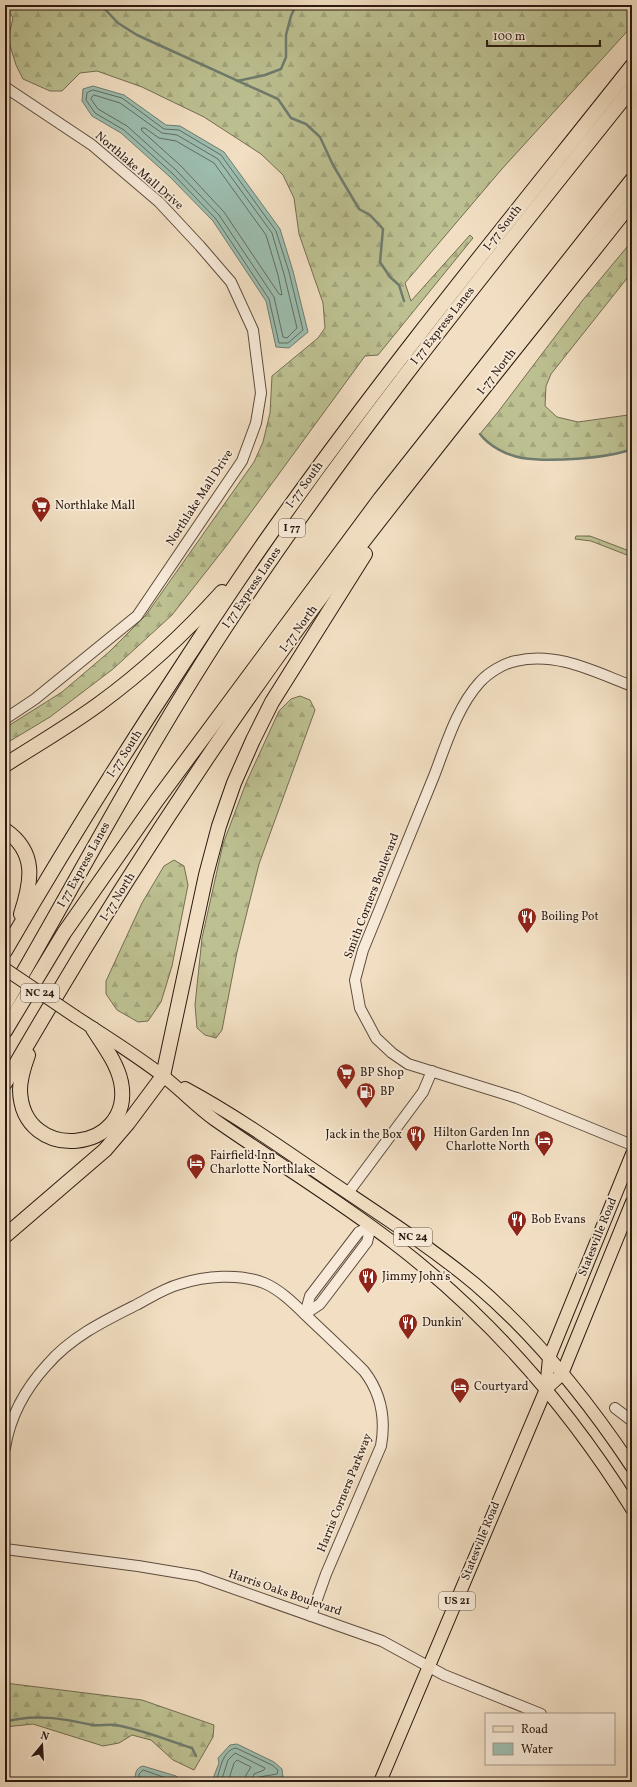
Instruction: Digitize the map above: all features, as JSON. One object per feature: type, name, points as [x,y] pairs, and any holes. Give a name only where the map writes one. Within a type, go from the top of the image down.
[{"type":"highway","name":"I-77 South","points":[[5,952],[103,788],[250,562],[380,384],[632,66]]},
{"type":"highway","name":"I 77 Express Lanes","points":[[5,1004],[144,758],[206,657],[262,571],[391,393],[632,88]]},
{"type":"highway","name":"I 77 Express Lanes","points":[[5,1031],[64,933],[109,866],[161,794],[385,493],[632,180]]},
{"type":"highway","name":"I-77 North","points":[[5,1083],[127,882],[220,741],[317,603],[632,202]]},
{"type":"highway","points":[[5,1236],[105,1150],[128,1123],[163,1076],[212,850],[226,805],[244,760],[262,720],[293,667],[408,486]]},
{"type":"highway","points":[[5,765],[87,712],[131,679],[187,628],[250,562]]},
{"type":"highway","points":[[5,830],[21,845],[29,865],[28,890],[14,937]]},
{"type":"highway","points":[[36,1030],[21,1082],[22,1104],[30,1122],[40,1131],[50,1138],[68,1142],[88,1140],[100,1134],[115,1118],[121,1104],[122,1090],[119,1073],[93,1029]]},
{"type":"main road","name":"NC 24","points":[[5,969],[163,1076],[221,1107],[430,1249],[476,1285],[517,1324],[549,1358],[605,1428],[632,1467]]},
{"type":"main road","name":"NC 24","points":[[163,1076],[214,1119],[371,1226],[418,1262],[466,1305],[501,1339],[546,1389],[586,1442],[632,1509]]},
{"type":"main road","name":"Statesville Road","points":[[380,1782],[546,1389],[549,1358],[632,1154]]},
{"type":"main road","name":"Statesville Road","points":[[546,1389],[562,1374],[632,1202]]},
{"type":"main road","points":[[619,1489],[632,1504]]},
{"type":"street","name":"Northlake Mall Drive","points":[[5,87],[92,145],[159,202],[231,282],[253,330],[261,393],[256,423],[242,461],[137,616],[35,699],[5,719]]},
{"type":"street","name":"Smith Corners Boulevard","points":[[632,686],[576,664],[548,658],[533,657],[514,661],[500,667],[480,681],[459,714],[363,950],[355,980],[360,1008],[376,1038],[392,1053],[408,1064],[517,1098],[632,1145]]},
{"type":"street","points":[[348,1194],[423,1092],[432,1071]]},
{"type":"street","points":[[304,1314],[320,1304],[367,1242],[371,1226]]},
{"type":"street","name":"Harris Corners Parkway","points":[[5,1448],[13,1419],[33,1382],[51,1360],[74,1339],[88,1330],[165,1290],[180,1284],[232,1277],[263,1283],[276,1289],[353,1360],[371,1380],[377,1393],[383,1417],[381,1446],[326,1574],[311,1616]]},
{"type":"street","points":[[615,1408],[632,1421]]},
{"type":"street","name":"Harris Oaks Boulevard","points":[[5,1549],[186,1574],[382,1641],[444,1675],[539,1713]]},
{"type":"green space","points":[[5,5],[632,5],[632,26],[501,170],[405,283],[411,301],[470,235],[473,238],[378,355],[365,356],[227,545],[172,615],[113,669],[50,717],[5,744],[5,728],[62,692],[109,652],[146,615],[254,462],[263,442],[270,413],[272,376],[318,338],[325,328],[323,303],[299,234],[294,198],[283,175],[261,154],[204,117],[142,87],[97,71],[80,73],[62,91],[50,91],[23,79],[16,65],[8,39],[13,18]]},
{"type":"green space","points":[[632,241],[632,272],[551,374],[546,386],[545,406],[557,417],[578,422],[628,415],[632,413],[632,449],[593,457],[547,460],[516,457],[493,446],[480,434],[582,301]]},
{"type":"green space","points":[[576,536],[590,536],[632,552],[632,557],[591,541],[575,539]]},
{"type":"green space","points":[[300,696],[310,700],[315,710],[259,864],[237,952],[222,1030],[216,1038],[205,1035],[197,1028],[195,1005],[202,938],[223,844],[246,783],[279,711],[291,699]]},
{"type":"green space","points":[[174,860],[184,866],[188,885],[172,966],[161,1002],[148,1021],[138,1022],[117,1010],[106,994],[106,981],[142,903],[164,866]]},
{"type":"green space","points":[[5,1683],[142,1700],[214,1725],[213,1737],[194,1770],[173,1760],[151,1740],[132,1735],[119,1743],[103,1746],[33,1724],[5,1727]]},
{"type":"water","points":[[93,86],[124,95],[166,125],[180,126],[224,152],[280,229],[293,271],[308,332],[289,348],[276,347],[266,301],[213,221],[170,177],[121,133],[92,116],[82,101],[83,89]]},
{"type":"water","points":[[237,1744],[274,1762],[282,1769],[283,1777],[248,1782],[212,1781],[219,1763],[218,1758],[230,1745]]},
{"type":"water","points":[[143,1766],[176,1776],[185,1782],[135,1782],[135,1774],[138,1768]]},
{"type":"waterway","points":[[101,5],[118,23],[137,35],[278,99],[291,118],[306,124],[320,137],[333,165],[359,209],[370,215],[383,229],[380,262],[390,277],[399,285],[404,301]]},
{"type":"waterway","points":[[237,81],[265,75],[281,69],[286,57],[286,35],[291,16],[296,5]]},
{"type":"waterway","points":[[480,434],[493,446],[516,457],[522,458],[547,460],[577,459],[608,455],[632,449]]},
{"type":"waterway","points":[[5,1722],[16,1719],[38,1717],[93,1725],[115,1725],[144,1732],[192,1748],[196,1756]]},
{"type":"place","name":"Northlake Mall","points":[[41,523]]},
{"type":"place","name":"Boiling Pot","points":[[527,934]]},
{"type":"place","name":"BP Shop","points":[[346,1090]]},
{"type":"place","name":"BP","points":[[366,1109]]},
{"type":"place","name":"Jack in the Box","points":[[416,1152]]},
{"type":"place","name":"Hilton Garden Inn Charlotte North","points":[[544,1157]]},
{"type":"place","name":"Fairfield Inn Charlotte Northlake","points":[[196,1180]]},
{"type":"place","name":"Bob Evans","points":[[517,1237]]},
{"type":"place","name":"Jimmy John's","points":[[368,1294]]},
{"type":"place","name":"Dunkin'","points":[[408,1340]]},
{"type":"place","name":"Courtyard","points":[[460,1404]]}]
